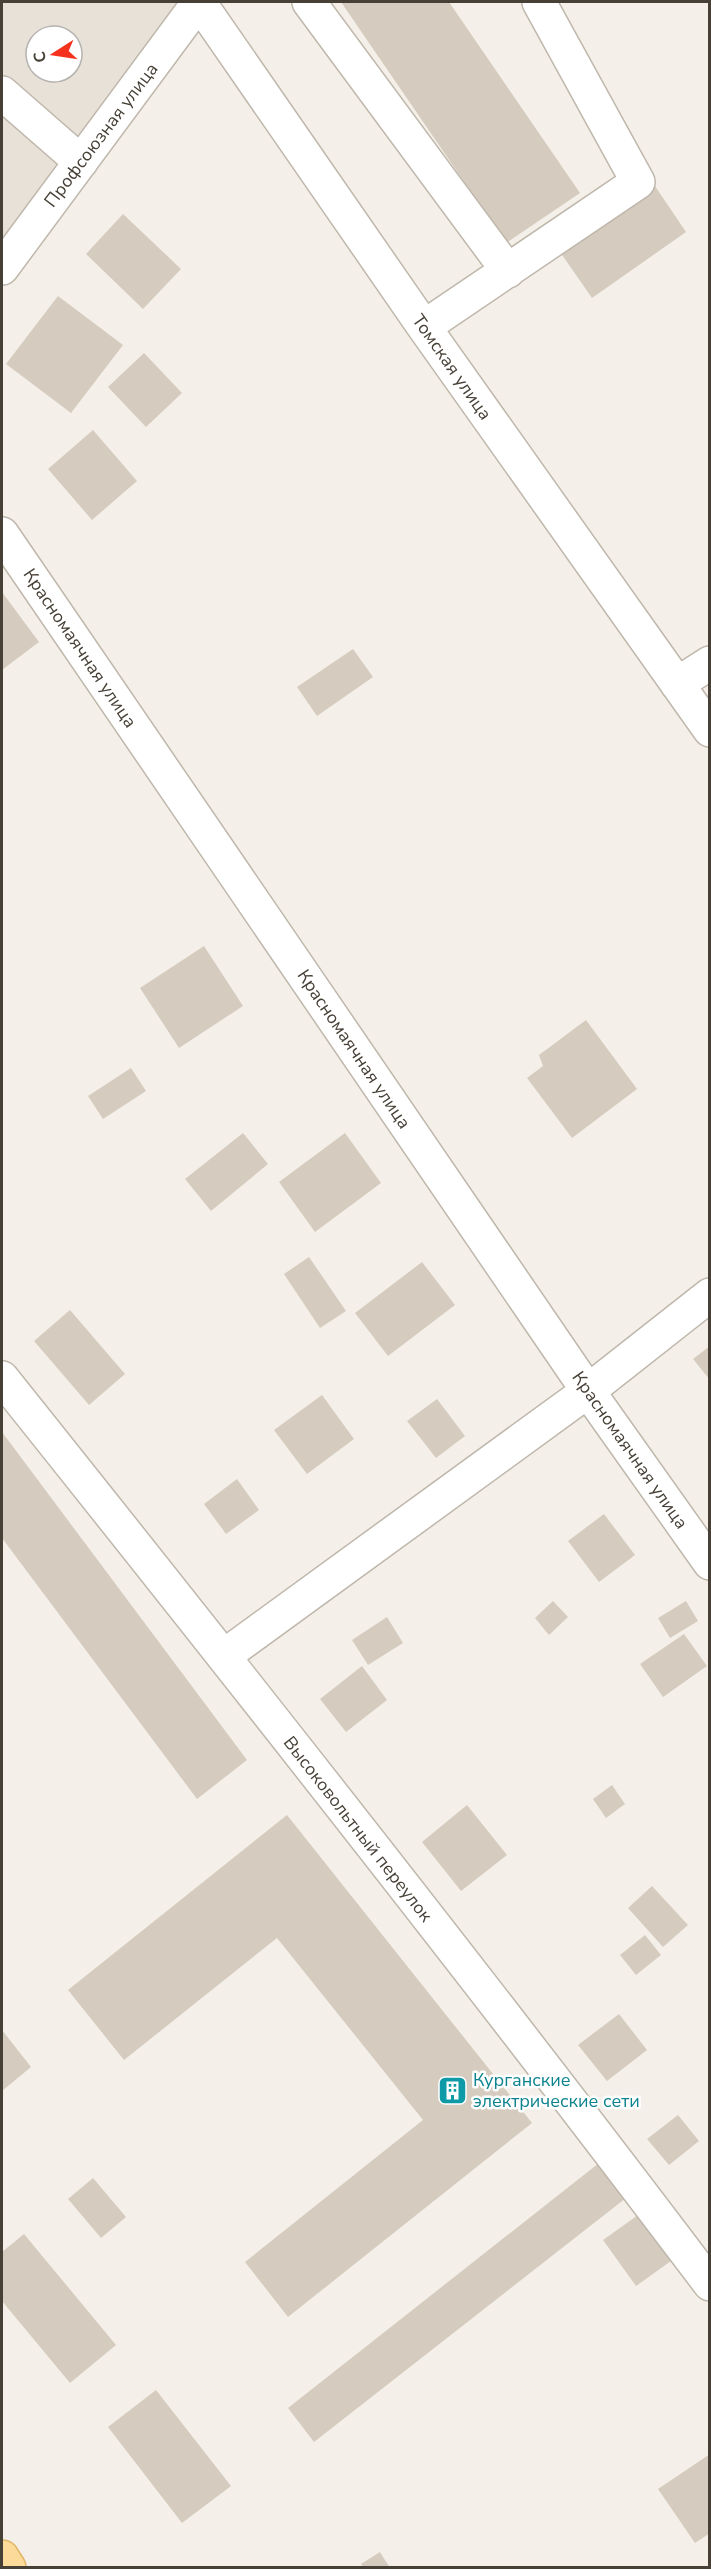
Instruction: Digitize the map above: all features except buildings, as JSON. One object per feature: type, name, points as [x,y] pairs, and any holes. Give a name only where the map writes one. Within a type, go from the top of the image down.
[{"type":"main road","points":[[2,2557],[9,2568]]},
{"type":"street","name":"Профсоюзная улица","points":[[2,268],[199,2]]},
{"type":"street","name":"Томская улица","points":[[199,2],[424,327],[710,730]]},
{"type":"street","points":[[309,2],[508,271]]},
{"type":"street","points":[[424,327],[638,182],[538,2]]},
{"type":"street","points":[[2,93],[81,162]]},
{"type":"street","name":"Красномаячная улица","points":[[2,534],[588,1391],[710,1563]]},
{"type":"street","points":[[676,684],[710,663]]},
{"type":"street","points":[[224,1656],[588,1391],[710,1295]]},
{"type":"street","name":"Высоковольтный переулок","points":[[2,1378],[224,1656],[581,2114],[710,2284]]},
{"type":"shaded area","points":[[2,2],[195,2],[2,263]]},
{"type":"place","name":"Курганские электрические сети","points":[[452,2090]]}]
